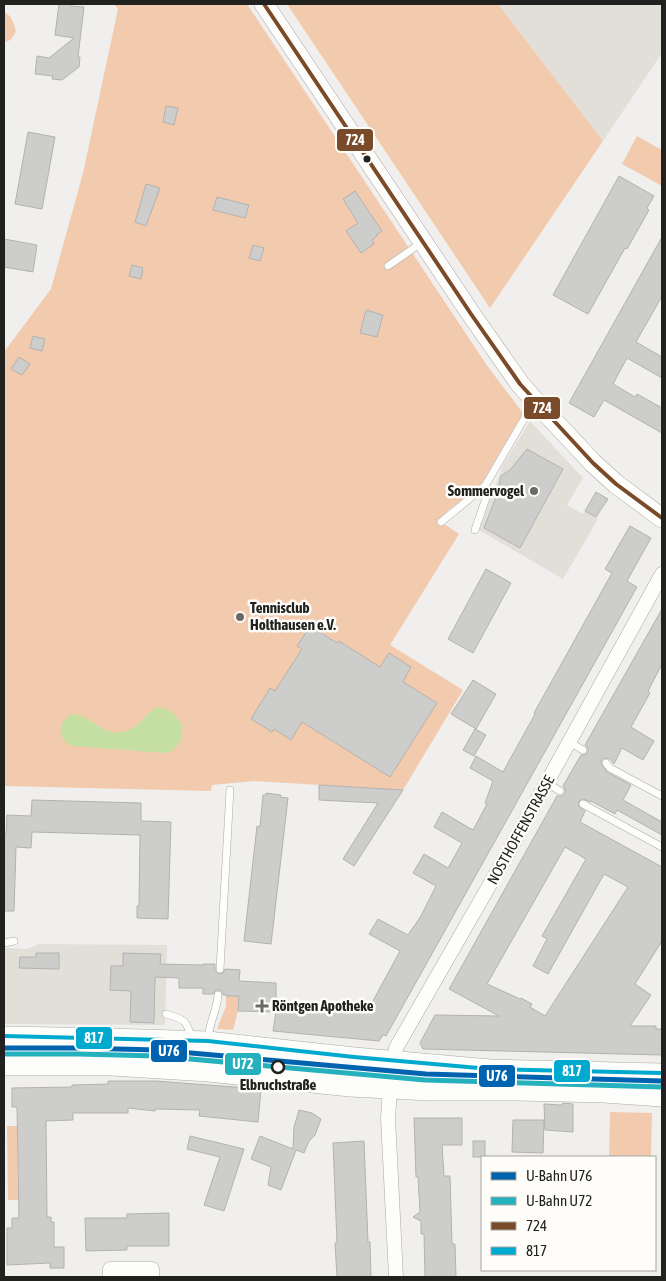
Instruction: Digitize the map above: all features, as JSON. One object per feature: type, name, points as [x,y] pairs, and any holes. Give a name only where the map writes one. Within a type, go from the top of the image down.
[{"type":"main road","points":[[264,4],[514,376],[534,401],[593,463],[616,484],[662,518]]},
{"type":"main road","points":[[4,1036],[88,1034],[200,1041],[490,1068],[662,1073]]},
{"type":"main road","points":[[4,1066],[112,1066],[195,1071],[350,1087],[662,1097]]},
{"type":"street","name":"NOSTHOFFENSTRASSE","points":[[390,1089],[396,1048],[504,860],[662,574]]},
{"type":"street","points":[[390,1089],[388,1118],[396,1277]]},
{"type":"street","points":[[110,1277],[110,1269],[152,1269],[152,1277]]},
{"type":"lane","points":[[388,266],[424,242]]},
{"type":"lane","points":[[441,522],[485,486],[534,401]]},
{"type":"lane","points":[[476,530],[487,495],[485,486]]},
{"type":"lane","points":[[570,742],[583,750]]},
{"type":"lane","points":[[606,763],[610,768],[662,796]]},
{"type":"lane","points":[[547,783],[560,791]]},
{"type":"lane","points":[[220,969],[230,790]]},
{"type":"lane","points":[[583,804],[662,847]]},
{"type":"lane","points":[[4,943],[14,941]]},
{"type":"lane","points":[[166,1014],[178,1017],[186,1022],[200,1041],[208,1032],[218,1005],[218,995]]},
{"type":"shaded area","points":[[114,4],[247,4],[488,367],[523,413],[480,486],[447,511],[441,522],[459,534],[390,645],[463,690],[403,790],[254,781],[212,785],[211,791],[4,786],[4,352],[51,289],[83,173],[118,9]]},
{"type":"shaded area","points":[[287,4],[498,4],[603,141],[490,308]]},
{"type":"shaded area","points":[[498,4],[662,4],[662,53],[603,141]]},
{"type":"shaded area","points":[[4,12],[11,18],[16,31],[12,38],[4,42]]},
{"type":"shaded area","points":[[637,136],[662,150],[662,186],[622,164]]},
{"type":"shaded area","name":"Sommervogel","points":[[530,421],[583,478],[567,505],[583,514],[585,511],[598,519],[563,579],[479,530],[503,465]]},
{"type":"shaded area","points":[[158,707],[167,709],[183,727],[180,742],[171,752],[72,746],[61,735],[61,726],[71,714],[79,715],[103,729],[117,732],[126,731],[136,726]]},
{"type":"shaded area","points":[[39,944],[167,945],[165,1025],[4,1024],[4,948],[27,949]]},
{"type":"shaded area","points":[[226,996],[239,996],[238,1011],[233,1030],[217,1029],[226,1006]]},
{"type":"shaded area","points":[[610,1112],[652,1113],[651,1156],[609,1156]]},
{"type":"shaded area","points":[[7,1126],[17,1126],[18,1200],[8,1200]]},
{"type":"building","points":[[59,4],[84,7],[78,57],[80,57],[79,67],[62,80],[52,79],[53,76],[35,74],[37,56],[49,58],[74,38],[55,35]]},
{"type":"building","points":[[166,106],[178,108],[174,125],[163,122]]},
{"type":"building","points":[[28,132],[55,137],[42,209],[15,204]]},
{"type":"building","points":[[619,176],[654,196],[647,208],[649,210],[588,314],[553,295]]},
{"type":"building","points":[[146,184],[160,188],[146,226],[135,222]]},
{"type":"building","points":[[355,191],[382,231],[372,240],[374,244],[361,253],[346,231],[358,223],[343,199]]},
{"type":"building","points":[[217,197],[249,205],[245,218],[213,210]]},
{"type":"building","points":[[662,237],[662,296],[636,342],[662,357],[662,378],[627,358],[613,384],[635,397],[637,394],[662,408],[662,433],[604,400],[594,417],[569,403]]},
{"type":"building","points":[[4,239],[37,245],[33,272],[4,267]]},
{"type":"building","points":[[253,245],[264,248],[260,261],[249,258]]},
{"type":"building","points":[[132,265],[143,268],[141,279],[129,276]]},
{"type":"building","points":[[366,310],[383,315],[377,337],[360,333]]},
{"type":"building","points":[[33,336],[45,339],[42,351],[30,348]]},
{"type":"building","points":[[19,357],[30,364],[22,375],[11,369]]},
{"type":"building","points":[[527,449],[563,469],[520,548],[484,528],[496,497],[501,476],[510,470]]},
{"type":"building","points":[[596,492],[608,499],[596,517],[585,511]]},
{"type":"building","points":[[630,526],[651,538],[627,581],[637,587],[386,1036],[383,1035],[379,1041],[273,1031],[276,1012],[238,1011],[239,996],[226,996],[219,990],[216,990],[213,994],[203,994],[203,988],[179,988],[179,978],[155,977],[154,1023],[130,1022],[131,991],[110,990],[111,966],[123,966],[123,953],[161,954],[160,964],[215,964],[215,971],[219,974],[223,973],[225,969],[240,970],[239,981],[276,983],[276,1001],[368,1010],[400,951],[369,934],[378,919],[408,935],[421,916],[436,886],[413,873],[424,854],[448,868],[462,843],[434,827],[442,812],[473,830],[487,804],[485,803],[493,781],[470,768],[476,756],[503,772],[612,573],[605,569]]},
{"type":"building","points":[[486,569],[511,583],[473,653],[448,639]]},
{"type":"building","points":[[662,609],[662,664],[648,691],[650,693],[631,727],[654,741],[643,760],[622,748],[614,764],[610,759],[606,758],[602,759],[601,763],[607,772],[631,785],[623,800],[662,822],[662,835],[617,810],[615,814],[591,801],[583,799],[578,804],[585,811],[580,822],[662,867],[662,941],[635,984],[651,995],[630,1026],[656,1026],[656,1029],[662,1029],[662,1055],[423,1049],[420,1043],[435,1015],[499,1016],[449,989],[557,796],[562,796],[565,793],[563,786],[581,755],[585,755],[588,752],[588,748],[585,745]],"holes":[[[565,847],[586,859],[542,936],[547,939],[533,966],[548,974],[604,874],[628,887],[545,1016],[530,1007],[532,1004],[487,984]]]},
{"type":"building","points":[[310,626],[337,643],[339,641],[380,667],[389,653],[411,667],[403,682],[437,703],[390,777],[302,722],[291,740],[274,729],[272,732],[251,719],[270,688],[275,691],[302,649],[297,646]]},
{"type":"building","points":[[473,680],[496,694],[476,729],[451,714]]},
{"type":"building","points":[[475,729],[486,735],[474,756],[463,750]]},
{"type":"building","points":[[319,785],[403,790],[354,866],[343,859],[378,803],[319,800]]},
{"type":"building","points":[[266,793],[288,798],[271,944],[244,941],[257,826],[260,827],[263,795],[266,795]]},
{"type":"building","points":[[32,800],[141,803],[141,821],[171,822],[168,919],[137,918],[137,906],[139,906],[140,835],[32,832],[31,848],[16,847],[14,911],[4,911],[4,835],[6,835],[7,815],[31,816]]},
{"type":"building","points":[[36,953],[59,953],[59,969],[19,968],[20,957],[36,957]]},
{"type":"building","points":[[108,1081],[156,1081],[261,1089],[258,1122],[199,1116],[200,1110],[155,1109],[155,1111],[128,1108],[128,1113],[73,1113],[73,1120],[46,1121],[47,1217],[51,1217],[51,1222],[54,1222],[54,1247],[64,1247],[64,1268],[50,1268],[50,1263],[7,1265],[7,1228],[12,1228],[12,1218],[19,1218],[17,1107],[12,1107],[12,1088],[72,1087],[72,1085],[108,1084]]},
{"type":"building","points":[[563,1103],[573,1104],[573,1132],[545,1130],[544,1104],[561,1105]]},
{"type":"building","points":[[299,1110],[312,1113],[321,1119],[315,1135],[309,1141],[304,1153],[296,1150],[281,1190],[268,1185],[271,1167],[251,1159],[260,1136],[293,1149],[294,1127]]},
{"type":"building","points":[[414,1118],[462,1118],[462,1145],[442,1145],[444,1176],[450,1176],[452,1244],[455,1244],[456,1277],[425,1277],[424,1234],[421,1234],[421,1221],[413,1217],[420,1212],[418,1177],[416,1177]]},
{"type":"building","points":[[513,1120],[544,1120],[543,1153],[512,1152]]},
{"type":"building","points":[[190,1136],[244,1149],[224,1211],[204,1205],[220,1157],[187,1149]]},
{"type":"building","points":[[364,1141],[371,1277],[337,1277],[333,1143]]},
{"type":"building","points":[[473,1141],[485,1141],[485,1156],[473,1157]]},
{"type":"building","points":[[169,1213],[169,1246],[127,1246],[127,1250],[86,1251],[85,1218],[127,1218],[127,1214]]},
{"type":"metro line","name":"U76","points":[[4,1048],[157,1050],[426,1074],[662,1081]]},
{"type":"metro line","name":"U72","points":[[4,1054],[157,1056],[425,1080],[662,1087]]},
{"type":"transit line","name":"724","points":[[264,4],[471,314],[520,384],[593,463],[616,484],[662,518]]},
{"type":"transit line","name":"817","points":[[4,1036],[208,1041],[490,1069],[662,1073]]},
{"type":"place","name":"Sommervogel","points":[[534,491]]},
{"type":"place","name":"Tennisclub Holthausen e.V.","points":[[240,617]]},
{"type":"place","name":"Röntgen Apotheke","points":[[262,1006]]},
{"type":"place","name":"Elbruchstraße","points":[[278,1067]]}]
